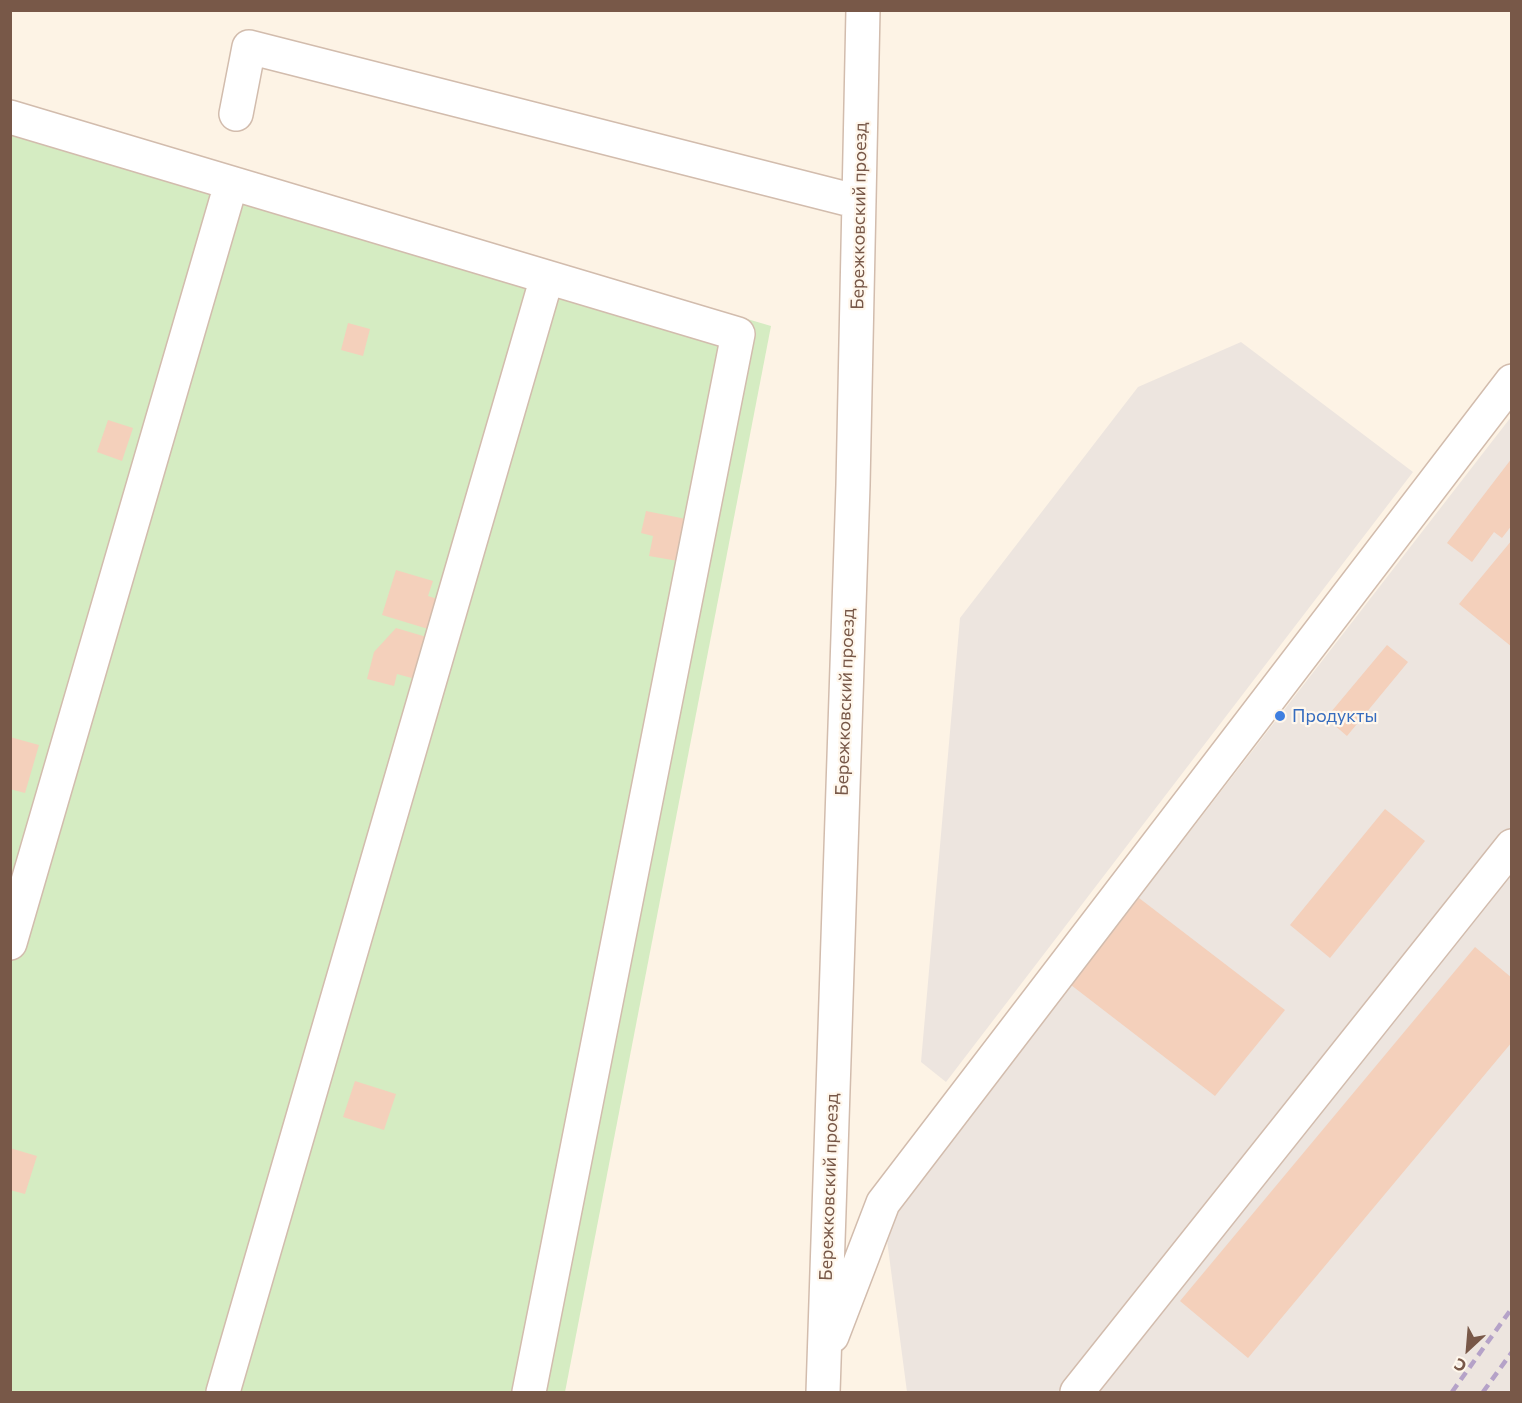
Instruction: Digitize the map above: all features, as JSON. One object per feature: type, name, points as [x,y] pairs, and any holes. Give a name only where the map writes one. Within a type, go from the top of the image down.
[{"type":"street","name":"Бережковский проезд","points":[[823,1392],[852,497],[863,10]]},
{"type":"street","points":[[236,114],[249,47],[859,202]]},
{"type":"street","points":[[10,117],[738,334],[528,1392]]},
{"type":"street","points":[[10,943],[231,184]]},
{"type":"street","points":[[223,1392],[547,277]]},
{"type":"street","points":[[824,1358],[883,1203],[1512,381]]},
{"type":"street","points":[[1077,1392],[1512,846]]},
{"type":"shaded area","points":[[1241,342],[1413,472],[946,1082],[921,1062],[960,618],[1138,387]]},
{"type":"shaded area","points":[[1511,417],[1511,1392],[907,1392],[885,1225]]},
{"type":"green space","points":[[10,102],[771,326],[565,1392],[11,1392]]},
{"type":"building","points":[[348,323],[370,329],[363,356],[341,350]]},
{"type":"building","points":[[108,420],[133,428],[122,461],[97,452]]},
{"type":"building","points":[[1512,458],[1512,525],[1502,538],[1494,532],[1472,562],[1447,543]]},
{"type":"building","points":[[646,511],[686,519],[678,561],[649,556],[653,536],[641,533]]},
{"type":"building","points":[[1512,540],[1512,647],[1459,604]]},
{"type":"building","points":[[396,570],[433,581],[428,596],[447,602],[438,632],[382,615]]},
{"type":"building","points":[[396,628],[430,638],[419,680],[397,674],[394,686],[367,679],[374,652]]},
{"type":"building","points":[[1387,645],[1408,662],[1347,736],[1326,718]]},
{"type":"building","points":[[10,737],[39,745],[25,793],[10,789]]},
{"type":"building","points":[[1385,809],[1425,841],[1330,958],[1290,925]]},
{"type":"building","points":[[1139,898],[1285,1010],[1215,1096],[1071,985]]},
{"type":"building","points":[[1475,947],[1512,978],[1512,1042],[1248,1358],[1180,1301]]},
{"type":"building","points":[[355,1081],[396,1094],[384,1130],[343,1117]]},
{"type":"building","points":[[10,1148],[37,1156],[25,1194],[10,1190]]},
{"type":"railway","points":[[1452,1392],[1512,1308]]},
{"type":"railway","points":[[1483,1392],[1512,1352]]},
{"type":"place","name":"Продукты","points":[[1280,716]]}]
